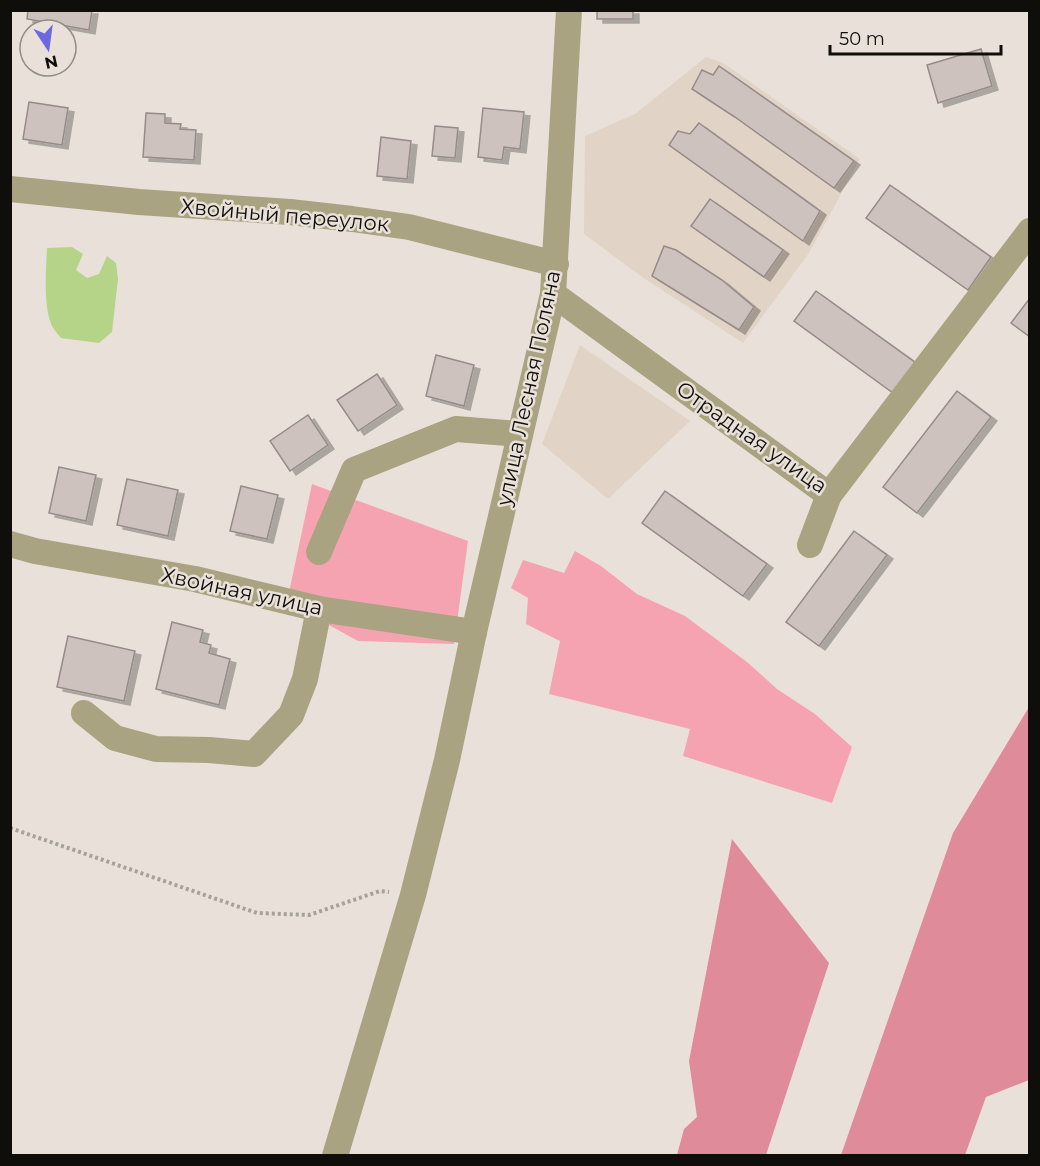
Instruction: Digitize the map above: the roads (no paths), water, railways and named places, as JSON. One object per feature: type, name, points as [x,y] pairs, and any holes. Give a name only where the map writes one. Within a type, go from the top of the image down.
[{"type":"street","name":"улица Лесная Поляна","points":[[335,1155],[413,895],[447,760],[474,632],[553,294],[569,10]]},
{"type":"street","name":"Хвойный переулок","points":[[10,189],[352,219],[409,228],[556,264]]},
{"type":"street","name":"Отрадная улица","points":[[553,294],[829,495],[1029,231]]},
{"type":"street","points":[[319,552],[354,470],[456,429],[520,434]]},
{"type":"street","points":[[810,545],[829,495]]},
{"type":"street","name":"Хвойная улица","points":[[10,544],[35,551],[195,579],[319,609],[474,632]]},
{"type":"street","points":[[84,713],[115,738],[156,749],[254,754],[291,715],[305,679],[319,609]]}]
